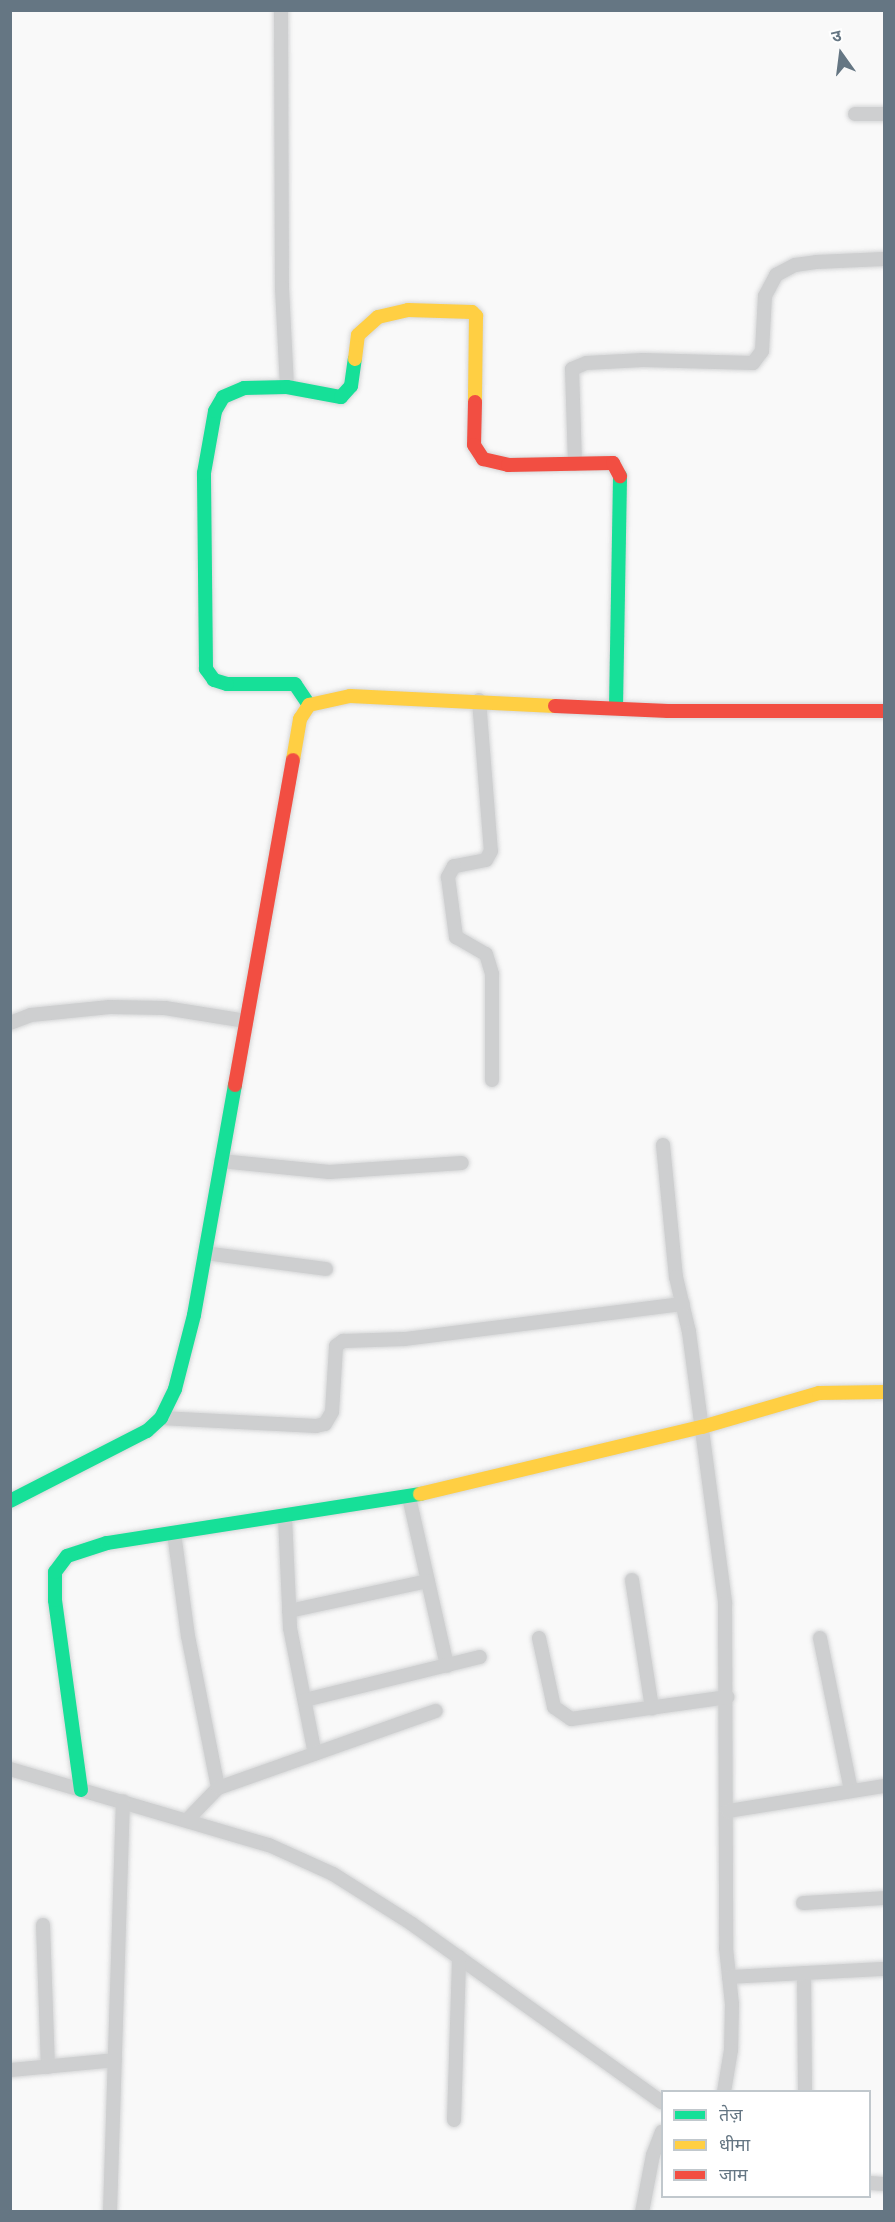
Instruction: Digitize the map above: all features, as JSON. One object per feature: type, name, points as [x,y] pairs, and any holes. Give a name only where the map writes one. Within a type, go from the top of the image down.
[{"type":"street","points":[[281,10],[282,288],[287,387]]},
{"type":"street","points":[[855,114],[885,114]]},
{"type":"street","points":[[575,464],[572,369],[586,363],[642,360],[753,363],[762,351],[765,296],[776,275],[795,265],[885,259]]},
{"type":"street","points":[[309,705],[294,684],[281,681],[227,684],[214,680],[203,655],[204,473],[215,411],[223,398],[238,390],[287,387],[334,398],[347,392],[351,386],[358,335],[378,317],[408,310],[472,312],[478,323],[474,445],[483,459],[508,465],[613,463],[622,483],[616,707]]},
{"type":"street","points":[[10,1501],[147,1431],[161,1418],[175,1389],[205,1252],[300,719],[309,705],[350,696],[702,711],[885,711]]},
{"type":"street","points":[[479,700],[491,851],[486,860],[454,866],[448,877],[456,937],[486,954],[492,974],[492,1080]]},
{"type":"street","points":[[10,1023],[31,1015],[110,1007],[165,1008],[246,1021]]},
{"type":"street","points":[[663,1145],[676,1277],[683,1305],[702,1427],[725,1603],[731,2050],[724,2090]]},
{"type":"street","points":[[221,1161],[328,1172],[462,1163]]},
{"type":"street","points":[[205,1252],[326,1269]]},
{"type":"street","points":[[161,1418],[316,1426],[325,1424],[332,1412],[336,1346],[343,1341],[405,1339],[683,1305]]},
{"type":"street","points":[[81,1790],[55,1600],[55,1572],[67,1556],[107,1544],[409,1497],[702,1427],[819,1393],[885,1392]]},
{"type":"street","points":[[409,1497],[447,1665]]},
{"type":"street","points":[[285,1516],[289,1611],[315,1754]]},
{"type":"street","points":[[174,1533],[188,1636],[218,1788]]},
{"type":"street","points":[[632,1580],[652,1708]]},
{"type":"street","points":[[289,1611],[428,1581]]},
{"type":"street","points":[[539,1638],[554,1707],[571,1719],[727,1697]]},
{"type":"street","points":[[820,1638],[851,1791]]},
{"type":"street","points":[[305,1700],[480,1657]]},
{"type":"street","points":[[187,1820],[218,1788],[436,1711]]},
{"type":"street","points":[[10,1769],[269,1845],[333,1874],[459,1957],[661,2101]]},
{"type":"street","points":[[728,1811],[885,1786]]},
{"type":"street","points":[[110,2211],[123,1801]]},
{"type":"street","points":[[803,1903],[884,1899]]},
{"type":"street","points":[[43,1925],[48,2067]]},
{"type":"street","points":[[454,2120],[459,1957]]},
{"type":"street","points":[[729,1977],[885,1969]]},
{"type":"street","points":[[804,1973],[805,2090]]},
{"type":"street","points":[[10,2070],[115,2060]]},
{"type":"street","points":[[642,2211],[653,2155],[661,2137]]},
{"type":"traffic: fast","points":[[309,705],[295,684],[227,684],[214,680],[206,669],[204,473],[215,411],[223,397],[244,388],[287,387],[341,397],[351,386],[355,359]]},
{"type":"traffic: fast","points":[[616,707],[620,476]]},
{"type":"traffic: fast","points":[[10,1501],[147,1431],[161,1418],[175,1389],[194,1315],[235,1085]]},
{"type":"traffic: fast","points":[[81,1790],[55,1600],[55,1572],[67,1556],[107,1543],[420,1494]]},
{"type":"traffic: slow","points":[[355,359],[358,335],[378,317],[408,310],[472,312],[476,316],[475,402]]},
{"type":"traffic: slow","points":[[293,760],[300,719],[309,705],[350,696],[555,706]]},
{"type":"traffic: slow","points":[[420,1494],[702,1427],[819,1393],[884,1392]]},
{"type":"traffic: jam","points":[[475,402],[474,445],[483,459],[508,465],[613,463],[620,476]]},
{"type":"traffic: jam","points":[[555,706],[668,711],[884,711]]},
{"type":"traffic: jam","points":[[235,1085],[293,760]]}]
